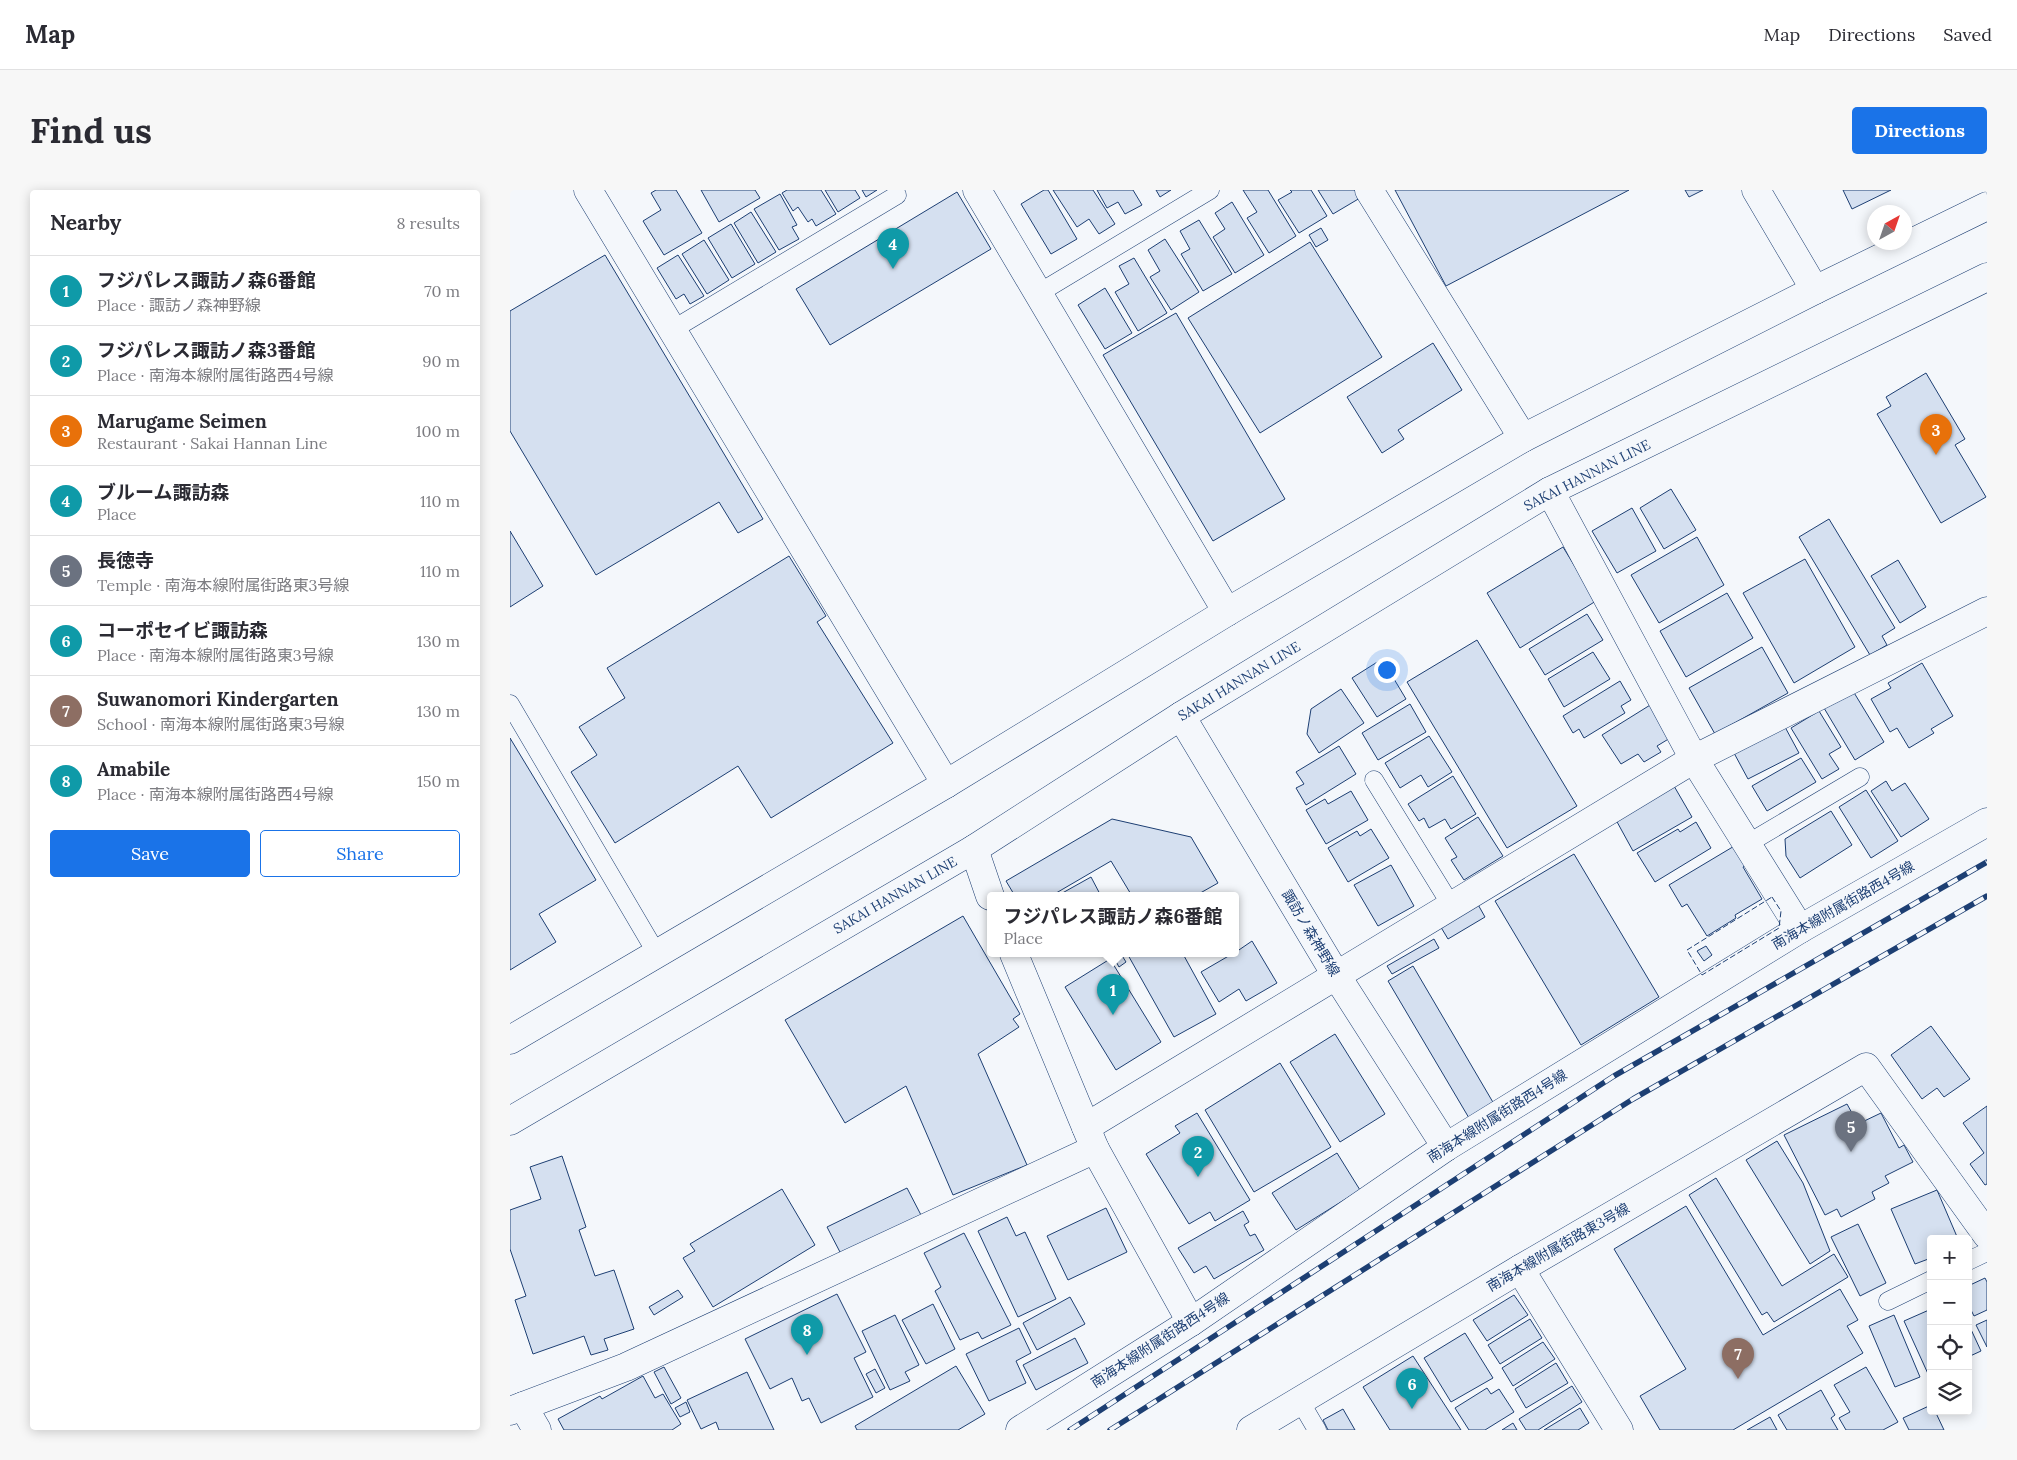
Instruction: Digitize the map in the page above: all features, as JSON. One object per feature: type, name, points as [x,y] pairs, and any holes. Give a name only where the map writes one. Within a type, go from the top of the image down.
[{"type":"street","points":[[977,190],[1227,612]]},
{"type":"street","points":[[1370,190],[1523,438]]},
{"type":"street","points":[[1756,190],[1815,290]]},
{"type":"street","points":[[597,193],[672,330],[946,784]]},
{"type":"street","points":[[510,1040],[946,784],[1227,612],[1523,438],[1815,290],[1987,206]]},
{"type":"street","name":"SAKAI HANNAN LINE","points":[[510,1121],[974,849],[1181,716],[1550,491],[1987,277]]},
{"type":"street","points":[[1550,491],[1694,759],[1800,929]]},
{"type":"street","points":[[537,1430],[516,1409],[626,1367],[1091,1138],[1336,975],[1694,759],[1987,611]]},
{"type":"street","name":"諏訪ノ森神野線","points":[[1181,716],[1336,975],[1446,1147]]},
{"type":"street","name":"南海本線附属街路西4号線","points":[[1020,1430],[1191,1322],[1446,1147],[1800,929],[1987,822]]},
{"type":"street","points":[[974,849],[989,892]]},
{"type":"street","points":[[1015,957],[1091,1138],[1191,1322]]},
{"type":"street","name":"南海本線附属街路東3号線","points":[[1251,1430],[1520,1269],[1866,1067],[1987,1235]]},
{"type":"street","points":[[1520,1269],[1619,1430]]},
{"type":"lane","points":[[1039,294],[1210,190]]},
{"type":"lane","points":[[672,330],[897,195]]},
{"type":"lane","points":[[510,704],[657,954]]},
{"type":"lane","points":[[1747,844],[1860,777]]},
{"type":"lane","points":[[1374,780],[1452,905]]},
{"type":"lane","points":[[1972,1259],[1987,1252]]},
{"type":"lane","points":[[1888,1301],[1927,1282]]},
{"type":"lane","points":[[1300,1401],[1317,1430]]},
{"type":"building","points":[[656,190],[676,190],[702,233],[664,255],[643,221],[661,210],[651,193]]},
{"type":"building","points":[[701,190],[755,190],[760,198],[719,222]]},
{"type":"building","points":[[787,190],[821,190],[836,214],[816,226],[812,219],[808,222],[798,207],[793,211],[782,193]]},
{"type":"building","points":[[825,190],[855,190],[860,198],[838,212]]},
{"type":"building","points":[[862,190],[877,190],[866,197]]},
{"type":"building","points":[[1044,190],[1048,190],[1077,239],[1051,254],[1021,204]]},
{"type":"building","points":[[1053,190],[1093,190],[1115,224],[1099,234],[1089,219],[1077,227]]},
{"type":"building","points":[[1097,190],[1133,190],[1142,205],[1125,214],[1118,202],[1107,208]]},
{"type":"building","points":[[1156,190],[1171,190],[1160,197]]},
{"type":"building","points":[[1243,190],[1268,190],[1296,236],[1269,253],[1247,218],[1257,212]]},
{"type":"building","points":[[1290,190],[1311,190],[1327,216],[1299,233],[1278,200],[1292,192]]},
{"type":"building","points":[[1318,190],[1355,190],[1360,198],[1333,214]]},
{"type":"building","points":[[1395,190],[1629,190],[1446,286]]},
{"type":"building","points":[[1685,190],[1703,190],[1689,197]]},
{"type":"building","points":[[1843,190],[1891,190],[1852,209]]},
{"type":"building","points":[[957,192],[991,249],[830,345],[796,289]]},
{"type":"building","points":[[780,194],[797,225],[792,227],[799,239],[779,250],[754,209]]},
{"type":"building","points":[[1232,202],[1264,255],[1235,273],[1213,237],[1225,229],[1215,213]]},
{"type":"building","points":[[751,212],[776,252],[758,263],[734,223]]},
{"type":"building","points":[[1199,220],[1232,274],[1203,291],[1181,254],[1190,249],[1180,231]]},
{"type":"building","points":[[731,224],[755,264],[732,278],[708,238]]},
{"type":"building","points":[[1321,228],[1328,240],[1316,247],[1309,235]]},
{"type":"building","points":[[1165,239],[1199,292],[1171,310],[1150,277],[1160,271],[1148,250]]},
{"type":"building","points":[[704,240],[729,280],[707,294],[682,254]]},
{"type":"building","points":[[1310,242],[1382,357],[1260,433],[1188,318]]},
{"type":"building","points":[[605,255],[763,519],[738,533],[719,502],[596,575],[510,431],[510,311]]},
{"type":"building","points":[[678,255],[704,296],[690,304],[684,294],[676,299],[657,268]]},
{"type":"building","points":[[1134,258],[1167,313],[1138,331],[1115,292],[1129,284],[1119,266]]},
{"type":"building","points":[[1105,288],[1132,333],[1105,349],[1078,305]]},
{"type":"building","points":[[1176,313],[1285,499],[1213,541],[1103,355]]},
{"type":"building","points":[[1433,343],[1462,390],[1398,430],[1404,439],[1382,453],[1347,397]]},
{"type":"building","points":[[1926,373],[1965,439],[1955,445],[1986,497],[1941,523],[1877,414],[1891,406],[1886,397]]},
{"type":"building","points":[[1671,489],[1696,530],[1664,549],[1640,508]]},
{"type":"building","points":[[1632,508],[1656,551],[1617,573],[1592,531]]},
{"type":"building","points":[[1829,519],[1895,628],[1882,636],[1887,645],[1870,655],[1799,537]]},
{"type":"building","points":[[510,531],[543,586],[510,607]]},
{"type":"building","points":[[1697,537],[1724,585],[1659,623],[1631,575]]},
{"type":"building","points":[[1563,547],[1596,601],[1520,648],[1487,593]]},
{"type":"building","points":[[789,556],[826,616],[817,622],[893,743],[771,818],[738,766],[615,843],[571,772],[597,755],[579,727],[625,698],[607,668]]},
{"type":"building","points":[[1805,559],[1855,647],[1794,683],[1743,593]]},
{"type":"building","points":[[1898,560],[1926,607],[1900,623],[1871,576]]},
{"type":"building","points":[[1727,593],[1753,638],[1686,677],[1660,631]]},
{"type":"building","points":[[1587,614],[1603,640],[1545,675],[1529,649]]},
{"type":"building","points":[[1477,640],[1577,806],[1507,848],[1407,682]]},
{"type":"building","points":[[1762,647],[1788,693],[1715,734],[1689,688]]},
{"type":"building","points":[[1593,652],[1610,679],[1564,707],[1548,679]]},
{"type":"building","points":[[1382,659],[1406,699],[1377,717],[1352,678]]},
{"type":"building","points":[[1922,663],[1953,716],[1931,729],[1934,733],[1909,748],[1897,728],[1890,732],[1871,699],[1891,688],[1888,683]]},
{"type":"building","points":[[1620,681],[1631,700],[1621,706],[1625,713],[1584,738],[1579,729],[1573,733],[1563,716]]},
{"type":"building","points":[[1341,689],[1364,723],[1319,753],[1307,734],[1311,709]]},
{"type":"building","points":[[1853,691],[1884,742],[1855,760],[1824,708]]},
{"type":"building","points":[[1655,702],[1675,735],[1657,746],[1661,752],[1644,762],[1638,754],[1621,764],[1602,735]]},
{"type":"building","points":[[1410,704],[1426,732],[1378,760],[1362,733]]},
{"type":"building","points":[[1819,711],[1841,747],[1829,754],[1839,769],[1822,779],[1791,728]]},
{"type":"building","points":[[1785,727],[1799,753],[1748,779],[1734,753]]},
{"type":"building","points":[[1429,736],[1452,772],[1428,787],[1421,775],[1400,788],[1385,763]]},
{"type":"building","points":[[510,738],[596,880],[539,914],[556,942],[510,970]]},
{"type":"building","points":[[1339,746],[1356,774],[1306,805],[1296,788],[1304,784],[1296,772]]},
{"type":"building","points":[[1801,758],[1816,782],[1767,811],[1752,786]]},
{"type":"building","points":[[1453,776],[1476,814],[1451,829],[1445,819],[1429,828],[1424,818],[1419,821],[1408,804]]},
{"type":"building","points":[[1886,781],[1892,791],[1905,783],[1929,819],[1901,837],[1871,791]]},
{"type":"building","points":[[1674,786],[1692,817],[1633,851],[1616,820]]},
{"type":"building","points":[[1866,790],[1898,841],[1871,858],[1839,807]]},
{"type":"building","points":[[1351,791],[1368,820],[1326,844],[1306,810],[1325,799],[1328,804]]},
{"type":"building","points":[[1831,811],[1852,845],[1800,878],[1786,856],[1785,839]]},
{"type":"building","points":[[1478,817],[1503,856],[1464,880],[1451,860],[1457,857],[1445,838]]},
{"type":"building","points":[[1112,819],[1191,837],[1218,883],[1202,892],[1130,892],[1111,861],[1058,892],[1013,892],[1006,881]]},
{"type":"building","points":[[1696,822],[1711,848],[1655,882],[1637,853],[1678,829],[1680,832]]},
{"type":"building","points":[[1371,829],[1389,858],[1348,882],[1328,848],[1357,831],[1360,836]]},
{"type":"building","points":[[1736,845],[1748,864],[1743,867],[1762,899],[1735,915],[1736,918],[1707,936],[1687,904],[1682,907],[1669,885]]},
{"type":"building","points":[[1574,854],[1659,997],[1581,1045],[1495,901]]},
{"type":"building","points":[[1391,865],[1414,906],[1378,926],[1354,885]]},
{"type":"building","points":[[1091,877],[1099,892],[1064,892]]},
{"type":"building","points":[[1476,901],[1485,917],[1448,939],[1439,924]]},
{"type":"building","points":[[963,916],[1020,1014],[1013,1019],[1019,1027],[978,1054],[1027,1165],[953,1195],[906,1086],[845,1123],[785,1020]]},
{"type":"building","points":[[1434,939],[1439,948],[1392,974],[1387,966]]},
{"type":"building","points":[[1252,941],[1277,983],[1246,1001],[1239,989],[1219,1002],[1201,972],[1227,957],[1239,957],[1239,950]]},
{"type":"building","points":[[1706,946],[1712,955],[1704,961],[1697,951]]},
{"type":"building","points":[[1114,957],[1123,957],[1126,962],[1119,967]]},
{"type":"building","points":[[1129,957],[1185,957],[1216,1014],[1174,1037]]},
{"type":"building","points":[[1110,959],[1161,1042],[1116,1070],[1065,987]]},
{"type":"building","points":[[1413,966],[1494,1104],[1469,1118],[1388,981]]},
{"type":"building","points":[[1931,1026],[1970,1079],[1944,1097],[1937,1088],[1922,1099],[1891,1055]]},
{"type":"building","points":[[1335,1034],[1385,1114],[1340,1142],[1290,1062]]},
{"type":"building","points":[[1280,1063],[1331,1147],[1254,1192],[1205,1110]]},
{"type":"building","points":[[1847,1104],[1858,1124],[1881,1113],[1899,1148],[1904,1145],[1913,1162],[1885,1176],[1889,1183],[1872,1192],[1875,1199],[1841,1217],[1837,1209],[1825,1215],[1784,1135]]},
{"type":"building","points":[[1987,1106],[1987,1184],[1985,1185],[1970,1164],[1984,1153],[1963,1123]]},
{"type":"building","points":[[1197,1113],[1250,1200],[1215,1221],[1210,1212],[1189,1224],[1146,1154],[1180,1133],[1175,1126]]},
{"type":"building","points":[[1777,1141],[1803,1183],[1830,1251],[1810,1264],[1746,1160]]},
{"type":"building","points":[[1337,1153],[1360,1190],[1296,1230],[1272,1193]]},
{"type":"building","points":[[562,1156],[586,1227],[579,1230],[595,1276],[614,1270],[634,1329],[604,1339],[608,1350],[591,1355],[584,1336],[533,1354],[515,1300],[526,1296],[510,1249],[510,1210],[541,1199],[530,1167]]},
{"type":"building","points":[[1716,1178],[1782,1286],[1834,1254],[1848,1277],[1774,1322],[1767,1312],[1762,1315],[1689,1195]]},
{"type":"building","points":[[907,1188],[921,1215],[841,1254],[827,1227]]},
{"type":"building","points":[[782,1189],[815,1245],[713,1307],[683,1258],[695,1251],[690,1244]]},
{"type":"building","points":[[1937,1190],[1956,1235],[1927,1235],[1927,1260],[1915,1264],[1891,1209]]},
{"type":"building","points":[[1686,1206],[1763,1335],[1840,1289],[1858,1320],[1847,1326],[1863,1353],[1733,1430],[1660,1430],[1640,1396],[1686,1369],[1614,1249]]},
{"type":"building","points":[[1106,1208],[1127,1252],[1068,1280],[1047,1236]]},
{"type":"building","points":[[1243,1211],[1249,1222],[1244,1225],[1250,1236],[1255,1234],[1264,1250],[1214,1279],[1206,1266],[1194,1273],[1178,1248]]},
{"type":"building","points":[[1007,1217],[1016,1236],[1025,1232],[1056,1299],[1018,1317],[978,1231]]},
{"type":"building","points":[[1858,1224],[1886,1283],[1860,1296],[1831,1237]]},
{"type":"building","points":[[964,1233],[1011,1325],[982,1339],[978,1332],[960,1340],[935,1291],[941,1287],[924,1253]]},
{"type":"building","points":[[1985,1278],[1987,1282],[1987,1310],[1974,1316],[1972,1312],[1972,1284]]},
{"type":"building","points":[[678,1290],[683,1297],[654,1315],[649,1307]]},
{"type":"building","points":[[837,1294],[866,1352],[854,1358],[873,1397],[821,1423],[809,1398],[802,1401],[792,1378],[770,1389],[745,1339]]},
{"type":"building","points":[[1514,1295],[1528,1315],[1487,1341],[1473,1320]]},
{"type":"building","points":[[1070,1297],[1085,1324],[1037,1350],[1023,1323]]},
{"type":"building","points":[[933,1304],[955,1349],[926,1364],[902,1320]]},
{"type":"building","points":[[1927,1311],[1927,1372],[1904,1321]]},
{"type":"building","points":[[895,1315],[919,1365],[905,1372],[910,1381],[890,1390],[862,1331]]},
{"type":"building","points":[[1894,1315],[1920,1377],[1895,1387],[1869,1326]]},
{"type":"building","points":[[1530,1319],[1542,1338],[1500,1364],[1488,1345]]},
{"type":"building","points":[[1987,1320],[1987,1347],[1976,1325]]},
{"type":"building","points":[[1019,1328],[1031,1353],[1016,1361],[1026,1383],[989,1401],[966,1354]]},
{"type":"building","points":[[1972,1332],[1981,1351],[1972,1355]]},
{"type":"building","points":[[1465,1333],[1493,1378],[1451,1402],[1424,1358]]},
{"type":"building","points":[[1075,1338],[1088,1363],[1036,1390],[1023,1365]]},
{"type":"building","points":[[1543,1342],[1555,1359],[1513,1386],[1502,1368]]},
{"type":"building","points":[[1413,1356],[1461,1430],[1390,1430],[1363,1387]]},
{"type":"building","points":[[1556,1363],[1568,1383],[1526,1408],[1515,1389]]},
{"type":"building","points":[[956,1366],[985,1414],[958,1430],[857,1430],[855,1426]]},
{"type":"building","points":[[664,1367],[681,1398],[671,1404],[654,1372]]},
{"type":"building","points":[[1866,1367],[1898,1422],[1883,1430],[1846,1430],[1839,1418],[1850,1412],[1834,1385]]},
{"type":"building","points":[[875,1369],[885,1388],[876,1393],[866,1374]]},
{"type":"building","points":[[747,1372],[774,1430],[719,1430],[716,1422],[701,1429],[687,1400]]},
{"type":"building","points":[[643,1376],[655,1398],[663,1394],[681,1424],[672,1430],[564,1430],[558,1419],[600,1396],[602,1399]]},
{"type":"building","points":[[1572,1386],[1582,1402],[1538,1430],[1526,1430],[1519,1419]]},
{"type":"building","points":[[1487,1388],[1491,1394],[1499,1389],[1514,1412],[1485,1430],[1469,1430],[1455,1408]]},
{"type":"building","points":[[1821,1390],[1835,1415],[1831,1418],[1838,1430],[1787,1430],[1778,1415]]},
{"type":"building","points":[[686,1402],[690,1412],[680,1417],[675,1408]]},
{"type":"building","points":[[1927,1407],[1927,1415],[1937,1415],[1944,1430],[1909,1430],[1903,1418]]},
{"type":"building","points":[[1580,1408],[1589,1423],[1578,1430],[1544,1430]]},
{"type":"building","points":[[1343,1409],[1355,1430],[1328,1430],[1323,1420]]},
{"type":"building","points":[[1770,1417],[1777,1430],[1747,1430]]},
{"type":"building","points":[[1513,1423],[1517,1430],[1502,1430]]},
{"type":"railway","points":[[1070,1430],[1614,1076],[1987,862]]},
{"type":"railway","points":[[1110,1430],[1633,1099],[1987,896]]},
{"type":"fence","points":[[1772,897],[1781,911],[1779,928],[1702,975],[1687,950],[1772,897]]},
{"type":"place","name":"ブルーム諏訪森","points":[[893,269]]},
{"type":"place","name":"Marugame Seimen","points":[[1936,455]]},
{"type":"place","name":"フジパレス諏訪ノ森6番館","points":[[1113,1015]]},
{"type":"place","name":"長徳寺","points":[[1851,1152]]},
{"type":"place","name":"フジパレス諏訪ノ森3番館","points":[[1198,1177]]},
{"type":"place","name":"Amabile","points":[[807,1355]]},
{"type":"place","name":"Suwanomori Kindergarten","points":[[1738,1379]]},
{"type":"place","name":"コーポセイビ諏訪森","points":[[1412,1409]]}]
